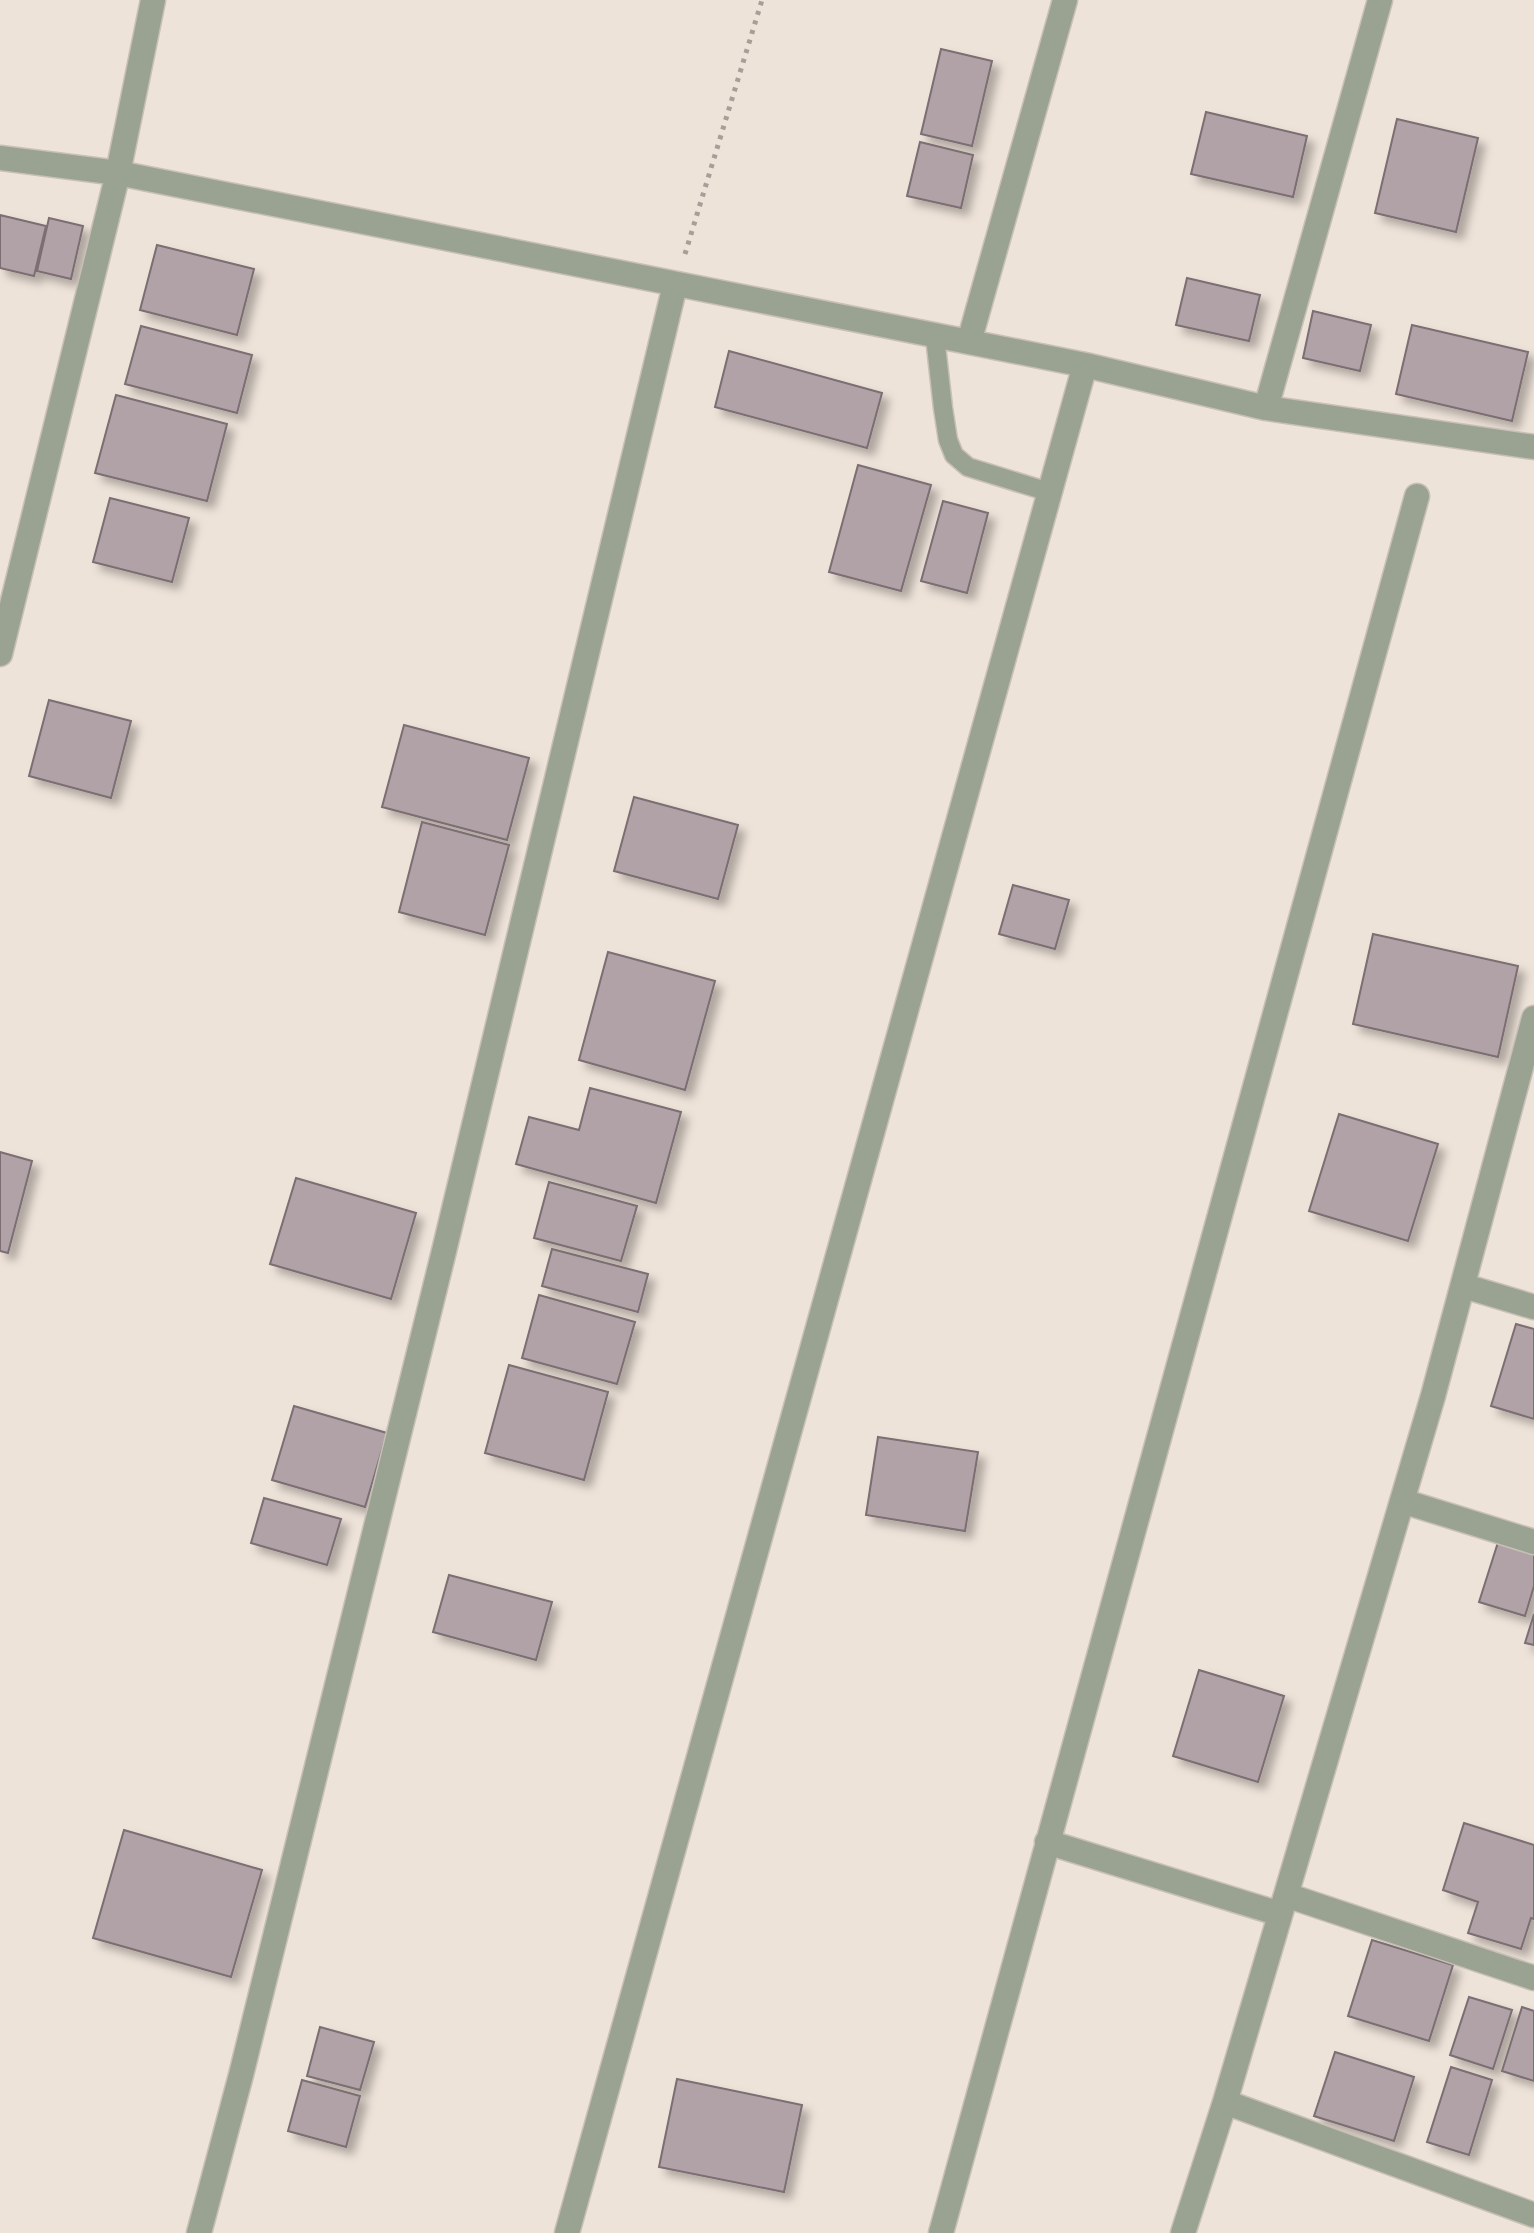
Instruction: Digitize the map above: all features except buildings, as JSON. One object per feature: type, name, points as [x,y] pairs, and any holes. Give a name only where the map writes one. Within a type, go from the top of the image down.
[{"type":"street","points":[[0,654],[118,173],[153,0]]},
{"type":"street","points":[[969,342],[1065,0]]},
{"type":"street","points":[[1266,408],[1380,0]]},
{"type":"street","points":[[0,158],[118,173],[1085,365],[1266,408],[1534,447]]},
{"type":"street","points":[[199,2233],[245,2060],[440,1266],[675,285]]},
{"type":"street","points":[[567,2233],[1085,365]]},
{"type":"street","points":[[941,2233],[1417,496]]},
{"type":"street","points":[[1183,2233],[1225,2102],[1529,1062],[1534,1018]]},
{"type":"street","points":[[1464,1286],[1534,1307]]},
{"type":"street","points":[[1402,1501],[1534,1542]]},
{"type":"street","points":[[1047,1842],[1283,1904],[1534,1978]]},
{"type":"street","points":[[1225,2102],[1534,2215]]},
{"type":"lane","points":[[935,337],[948,440],[954,455],[968,467],[1049,492]]},
{"type":"path","points":[[675,285],[762,0]]}]
